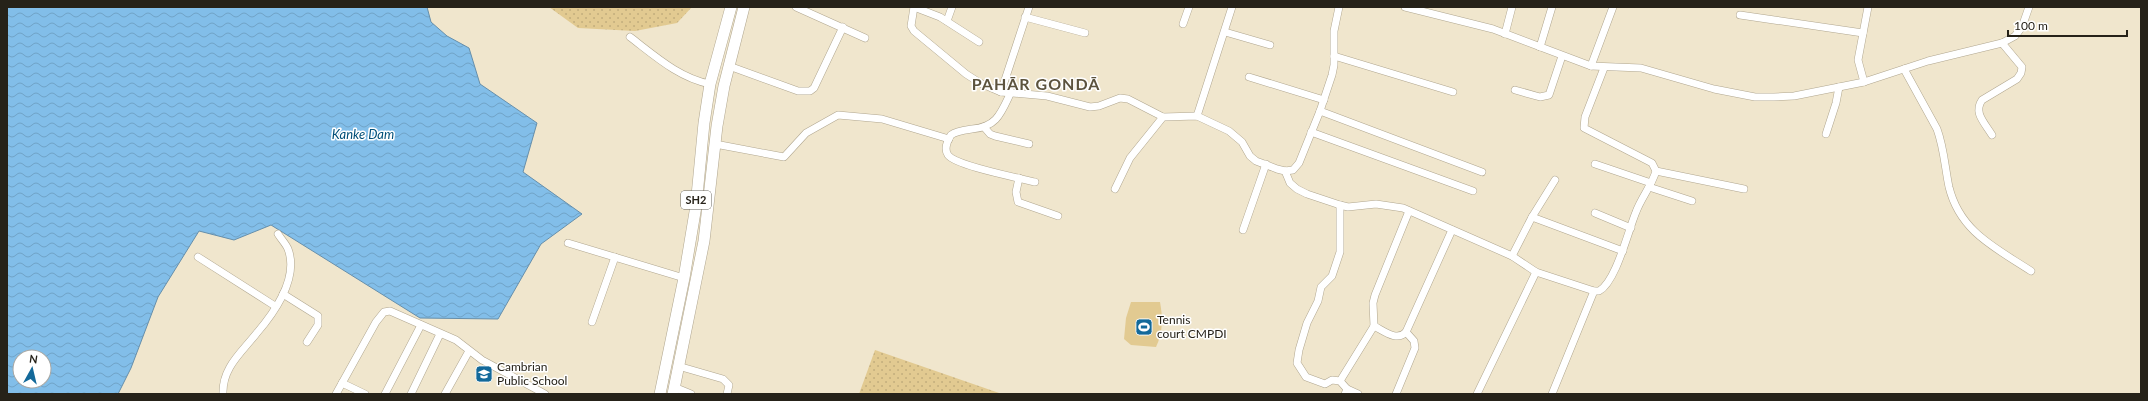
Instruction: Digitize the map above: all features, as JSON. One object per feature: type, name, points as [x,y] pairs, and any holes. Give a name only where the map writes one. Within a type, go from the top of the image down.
[{"type":"main road","name":"SH2","points":[[660,394],[684,278],[696,206],[704,123],[710,84],[731,7]]},
{"type":"main road","name":"SH2","points":[[673,390],[706,233],[715,144],[729,66],[744,7]]},
{"type":"street","points":[[796,7],[865,38]]},
{"type":"street","points":[[979,42],[947,21],[930,12],[914,7],[911,26],[914,31],[966,74],[1001,92],[1047,96],[1090,107],[1120,98],[1128,99],[1163,117],[1197,116],[1237,136],[1250,156],[1285,171],[1293,170],[1299,163],[1324,100],[1332,75],[1334,31],[1339,7]]},
{"type":"street","points":[[947,21],[952,7]]},
{"type":"street","points":[[1001,92],[1029,7]]},
{"type":"street","points":[[1183,24],[1189,7]]},
{"type":"street","points":[[1197,116],[1232,7]]},
{"type":"street","points":[[1405,7],[1475,24],[1591,66],[1604,68],[1641,68],[1696,84],[1755,96],[1794,96],[1864,82],[1904,69],[2002,43],[2015,36],[2022,27],[2029,7]]},
{"type":"street","points":[[1505,34],[1512,7]]},
{"type":"street","points":[[1540,47],[1552,7]]},
{"type":"street","points":[[1591,66],[1613,7]]},
{"type":"street","points":[[1864,82],[1858,60],[1868,7]]},
{"type":"street","points":[[1740,16],[1863,33]]},
{"type":"street","points":[[1025,17],[1085,33]]},
{"type":"street","points":[[729,66],[798,91],[810,91],[814,88],[842,27]]},
{"type":"street","points":[[1225,32],[1270,45]]},
{"type":"street","points":[[630,37],[682,74],[697,81],[710,84]]},
{"type":"street","points":[[1992,135],[1977,111],[1978,106],[1982,100],[2017,79],[2021,74],[2022,67],[2002,43]]},
{"type":"street","points":[[1334,56],[1453,92]]},
{"type":"street","points":[[1515,90],[1540,97],[1549,95],[1562,56]]},
{"type":"street","points":[[1604,68],[1585,118],[1584,128],[1652,164],[1656,171],[1744,189]]},
{"type":"street","points":[[1904,69],[1941,139],[1950,189],[1968,226],[1983,240],[2031,271]]},
{"type":"street","points":[[1249,77],[1324,100]]},
{"type":"street","points":[[1826,134],[1836,103],[1839,87]]},
{"type":"street","points":[[1011,92],[997,119],[984,127],[958,132],[949,139],[946,151],[948,156],[954,160],[984,170],[1035,182]]},
{"type":"street","points":[[1320,111],[1482,172]]},
{"type":"street","points":[[715,144],[784,157],[806,133],[838,115],[882,119],[949,139]]},
{"type":"street","points":[[1115,189],[1130,158],[1163,117]]},
{"type":"street","points":[[984,127],[990,134],[995,136],[1029,144]]},
{"type":"street","points":[[1311,132],[1473,191]]},
{"type":"street","points":[[1243,230],[1266,164]]},
{"type":"street","points":[[1595,164],[1692,201]]},
{"type":"street","points":[[1285,171],[1290,183],[1297,189],[1340,206],[1348,207],[1376,204],[1409,211],[1512,256],[1536,272],[1594,292],[1603,289],[1622,252],[1636,211],[1656,171]]},
{"type":"street","points":[[1019,178],[1016,192],[1018,202],[1058,216]]},
{"type":"street","points":[[1512,256],[1532,217],[1555,180]]},
{"type":"street","points":[[1340,206],[1340,252],[1332,276],[1321,287],[1318,301],[1307,323],[1299,350],[1297,363],[1306,377],[1314,381],[1325,384],[1332,380],[1340,381]]},
{"type":"street","points":[[1340,381],[1374,326],[1373,303],[1375,295],[1409,211]]},
{"type":"street","points":[[1595,214],[1631,228]]},
{"type":"street","points":[[1532,217],[1622,252]]},
{"type":"street","points":[[1374,326],[1397,336],[1403,336],[1452,230]]},
{"type":"street","points":[[223,394],[224,377],[228,367],[257,333],[288,285],[291,264],[288,248],[278,234]]},
{"type":"street","points":[[568,243],[684,278]]},
{"type":"street","points":[[592,322],[615,257]]},
{"type":"street","points":[[198,258],[275,306]]},
{"type":"street","points":[[1477,394],[1536,272]]},
{"type":"street","points":[[1552,394],[1594,292]]},
{"type":"street","points":[[283,294],[318,316],[318,325],[307,342]]},
{"type":"street","points":[[336,394],[376,322],[384,312],[397,313],[440,334],[456,340],[469,351],[497,369],[545,394]]},
{"type":"street","points":[[385,394],[421,325]]},
{"type":"street","points":[[1396,394],[1415,348],[1414,342],[1406,332]]},
{"type":"street","points":[[411,394],[440,334]]},
{"type":"street","points":[[445,394],[469,351]]},
{"type":"street","points":[[678,366],[723,379],[729,385],[727,394]]},
{"type":"street","points":[[1340,381],[1346,392],[1358,394]]},
{"type":"street","points":[[342,383],[365,394]]},
{"type":"street","points":[[673,390],[691,394]]},
{"type":"shaded area","points":[[549,7],[692,7],[677,23],[635,31],[578,28]]},
{"type":"shaded area","name":"Tennis court CMPDI","points":[[1131,302],[1160,302],[1162,325],[1156,347],[1131,345],[1124,339],[1126,318]]},
{"type":"shaded area","points":[[875,350],[1002,394],[859,394]]},
{"type":"water","name":"Kanke Dam","points":[[7,7],[427,7],[431,22],[447,36],[469,48],[480,84],[537,123],[523,172],[582,214],[541,244],[498,319],[420,318],[271,225],[234,240],[199,231],[158,297],[131,368],[118,394],[7,394]]},
{"type":"place","name":"Tennis court CMPDI","points":[[1144,327]]},
{"type":"place","name":"Cambrian Public School","points":[[484,374]]},
{"type":"district","name":"PAHĀR GONDĀ","points":[[1036,84]]}]
